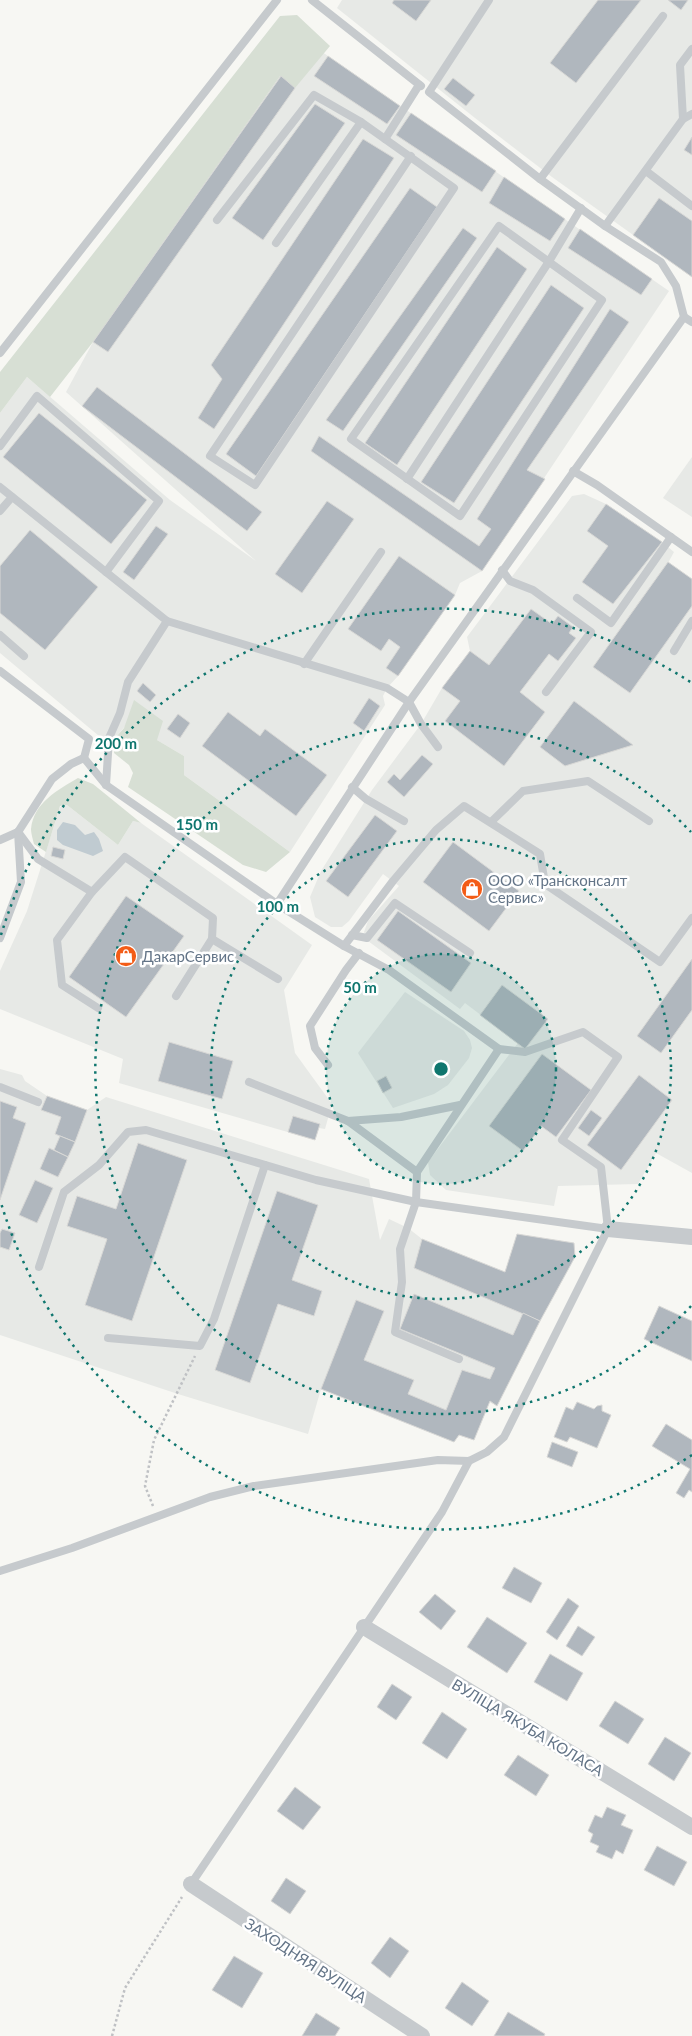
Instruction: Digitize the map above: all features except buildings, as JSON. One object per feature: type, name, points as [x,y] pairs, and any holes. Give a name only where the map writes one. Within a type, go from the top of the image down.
[{"type":"street","points":[[608,1230],[692,1237]]},
{"type":"street","name":"ВУЛІЦА ЯКУБА КОЛАСА","points":[[364,1627],[692,1828]]},
{"type":"street","name":"ЗАХОДНЯЯ ВУЛІЦА","points":[[191,1884],[422,2036]]},
{"type":"lane","points":[[0,353],[277,0]]},
{"type":"lane","points":[[312,0],[540,179],[605,226],[661,262],[676,286],[684,317],[692,322]]},
{"type":"lane","points":[[429,92],[489,0]]},
{"type":"lane","points":[[540,179],[663,16]]},
{"type":"lane","points":[[683,119],[680,65],[692,49]]},
{"type":"lane","points":[[385,139],[419,84]]},
{"type":"lane","points":[[217,220],[314,94],[361,122],[411,156],[454,188],[255,485],[210,456],[411,156]]},
{"type":"lane","points":[[605,226],[683,119],[692,114]]},
{"type":"lane","points":[[276,243],[361,122]]},
{"type":"lane","points":[[646,171],[692,206]]},
{"type":"lane","points":[[407,479],[548,263],[581,208]]},
{"type":"lane","points":[[499,226],[548,263],[602,300],[460,516],[351,439],[499,226]]},
{"type":"lane","points":[[277,904],[409,702],[684,317]]},
{"type":"lane","points":[[0,446],[37,396],[159,500],[106,572]]},
{"type":"lane","points":[[573,471],[597,485],[692,552]]},
{"type":"lane","points":[[0,487],[167,621],[387,688],[409,702],[421,724],[438,747]]},
{"type":"lane","points":[[0,511],[12,497]]},
{"type":"lane","points":[[577,598],[611,623],[671,537]]},
{"type":"lane","points":[[304,664],[381,552]]},
{"type":"lane","points":[[502,570],[510,581],[533,590],[591,632],[546,692]]},
{"type":"lane","points":[[106,785],[109,738],[120,713],[128,682],[167,621]]},
{"type":"lane","points":[[674,651],[692,621]]},
{"type":"lane","points":[[0,635],[24,656]]},
{"type":"lane","points":[[0,671],[89,739],[84,758],[72,764],[52,779],[18,832],[0,840]]},
{"type":"lane","points":[[0,1571],[72,1548],[210,1497],[254,1486],[438,1460],[469,1461],[486,1452],[504,1437],[608,1230],[601,1167],[562,1140],[618,1057],[583,1032],[524,1052],[499,1049],[389,970],[344,946],[277,904],[106,785],[84,758]]},
{"type":"lane","points":[[491,822],[523,792],[588,781],[649,821]]},
{"type":"lane","points":[[352,787],[366,799],[404,821]]},
{"type":"lane","points":[[344,946],[393,881],[436,830],[464,806],[540,854],[545,884],[660,962],[692,918]]},
{"type":"lane","points":[[18,832],[38,859],[92,892]]},
{"type":"lane","points":[[0,938],[21,882],[18,832]]},
{"type":"lane","points":[[98,1008],[62,985],[57,940],[92,892],[125,857],[213,918],[212,939],[176,996]]},
{"type":"lane","points":[[352,935],[367,938],[395,903],[470,953]]},
{"type":"lane","points":[[212,939],[278,979]]},
{"type":"lane","points":[[328,1065],[315,1048],[310,1026],[346,970],[360,953]]},
{"type":"lane","points":[[459,1359],[395,1332],[402,1282],[400,1249],[416,1202],[417,1172],[499,1049]]},
{"type":"lane","points":[[249,1082],[348,1121],[417,1172]]},
{"type":"lane","points":[[0,1088],[38,1102]]},
{"type":"lane","points":[[348,1121],[401,1117],[460,1105]]},
{"type":"lane","points":[[39,1267],[64,1192],[99,1165],[128,1132],[146,1130],[316,1180],[416,1202],[608,1230]]},
{"type":"lane","points":[[108,1338],[200,1346],[214,1319],[265,1165]]},
{"type":"lane","points":[[191,1884],[442,1512],[469,1461]]},
{"type":"path","points":[[157,1516],[145,1486],[154,1440],[200,1346]]},
{"type":"path","points":[[112,2036],[125,1988],[191,1884]]},
{"type":"shaded area","points":[[342,0],[692,0],[692,277],[552,177],[475,118],[337,8]]},
{"type":"shaded area","points":[[297,15],[330,46],[295,88],[280,76],[93,342],[50,397],[27,377],[0,413],[0,372],[280,16]]},
{"type":"shaded area","points":[[299,36],[669,291],[482,571],[460,583],[455,595],[398,676],[387,688],[383,696],[385,705],[290,852],[184,775],[184,756],[126,725],[116,737],[99,736],[0,653],[0,413],[27,377],[170,500],[256,561],[66,392],[93,342]]},
{"type":"shaded area","points":[[692,457],[692,517],[663,498]]},
{"type":"shaded area","points":[[584,494],[606,504],[662,542],[674,552],[668,563],[692,579],[692,1173],[656,1153],[638,1184],[558,1186],[554,1206],[446,1190],[430,1175],[428,1162],[518,1043],[465,1003],[460,1009],[368,941],[364,932],[368,921],[399,886],[383,874],[349,921],[342,927],[331,927],[315,917],[310,897],[321,871],[372,790],[421,724],[442,688],[470,651],[467,637],[572,496]]},
{"type":"shaded area","points":[[134,700],[163,721],[157,740],[184,756],[184,775],[290,852],[266,872],[243,865],[128,787],[133,773],[129,765],[114,753],[116,737],[124,728]]},
{"type":"shaded area","points":[[78,778],[93,784],[141,823],[133,821],[118,845],[67,805],[60,806],[46,852],[34,844],[31,829],[33,820],[37,811],[48,798]]},
{"type":"shaded area","points":[[67,805],[118,845],[133,821],[141,823],[312,945],[284,990],[295,1053],[332,1104],[325,1129],[319,1128],[315,1140],[119,1083],[123,1059],[0,1009],[0,971],[27,911],[60,807]]},
{"type":"shaded area","points":[[63,822],[75,825],[85,835],[94,832],[99,839],[103,851],[93,856],[63,845],[57,840],[57,830]]},
{"type":"shaded area","points":[[405,992],[464,1031],[470,1040],[472,1048],[469,1058],[448,1085],[434,1094],[393,1108],[358,1053]]},
{"type":"shaded area","points":[[0,1069],[22,1075],[25,1081],[47,1096],[87,1110],[106,1097],[369,1179],[380,1240],[389,1219],[408,1228],[422,1239],[505,1272],[517,1234],[574,1243],[540,1321],[497,1406],[489,1402],[474,1440],[459,1435],[454,1442],[321,1389],[308,1434],[178,1394],[0,1335]]},
{"type":"place","name":"ООО «Трансконсалт Сервис»","points":[[472,889]]},
{"type":"place","name":"ДакарСервис","points":[[126,956]]}]
